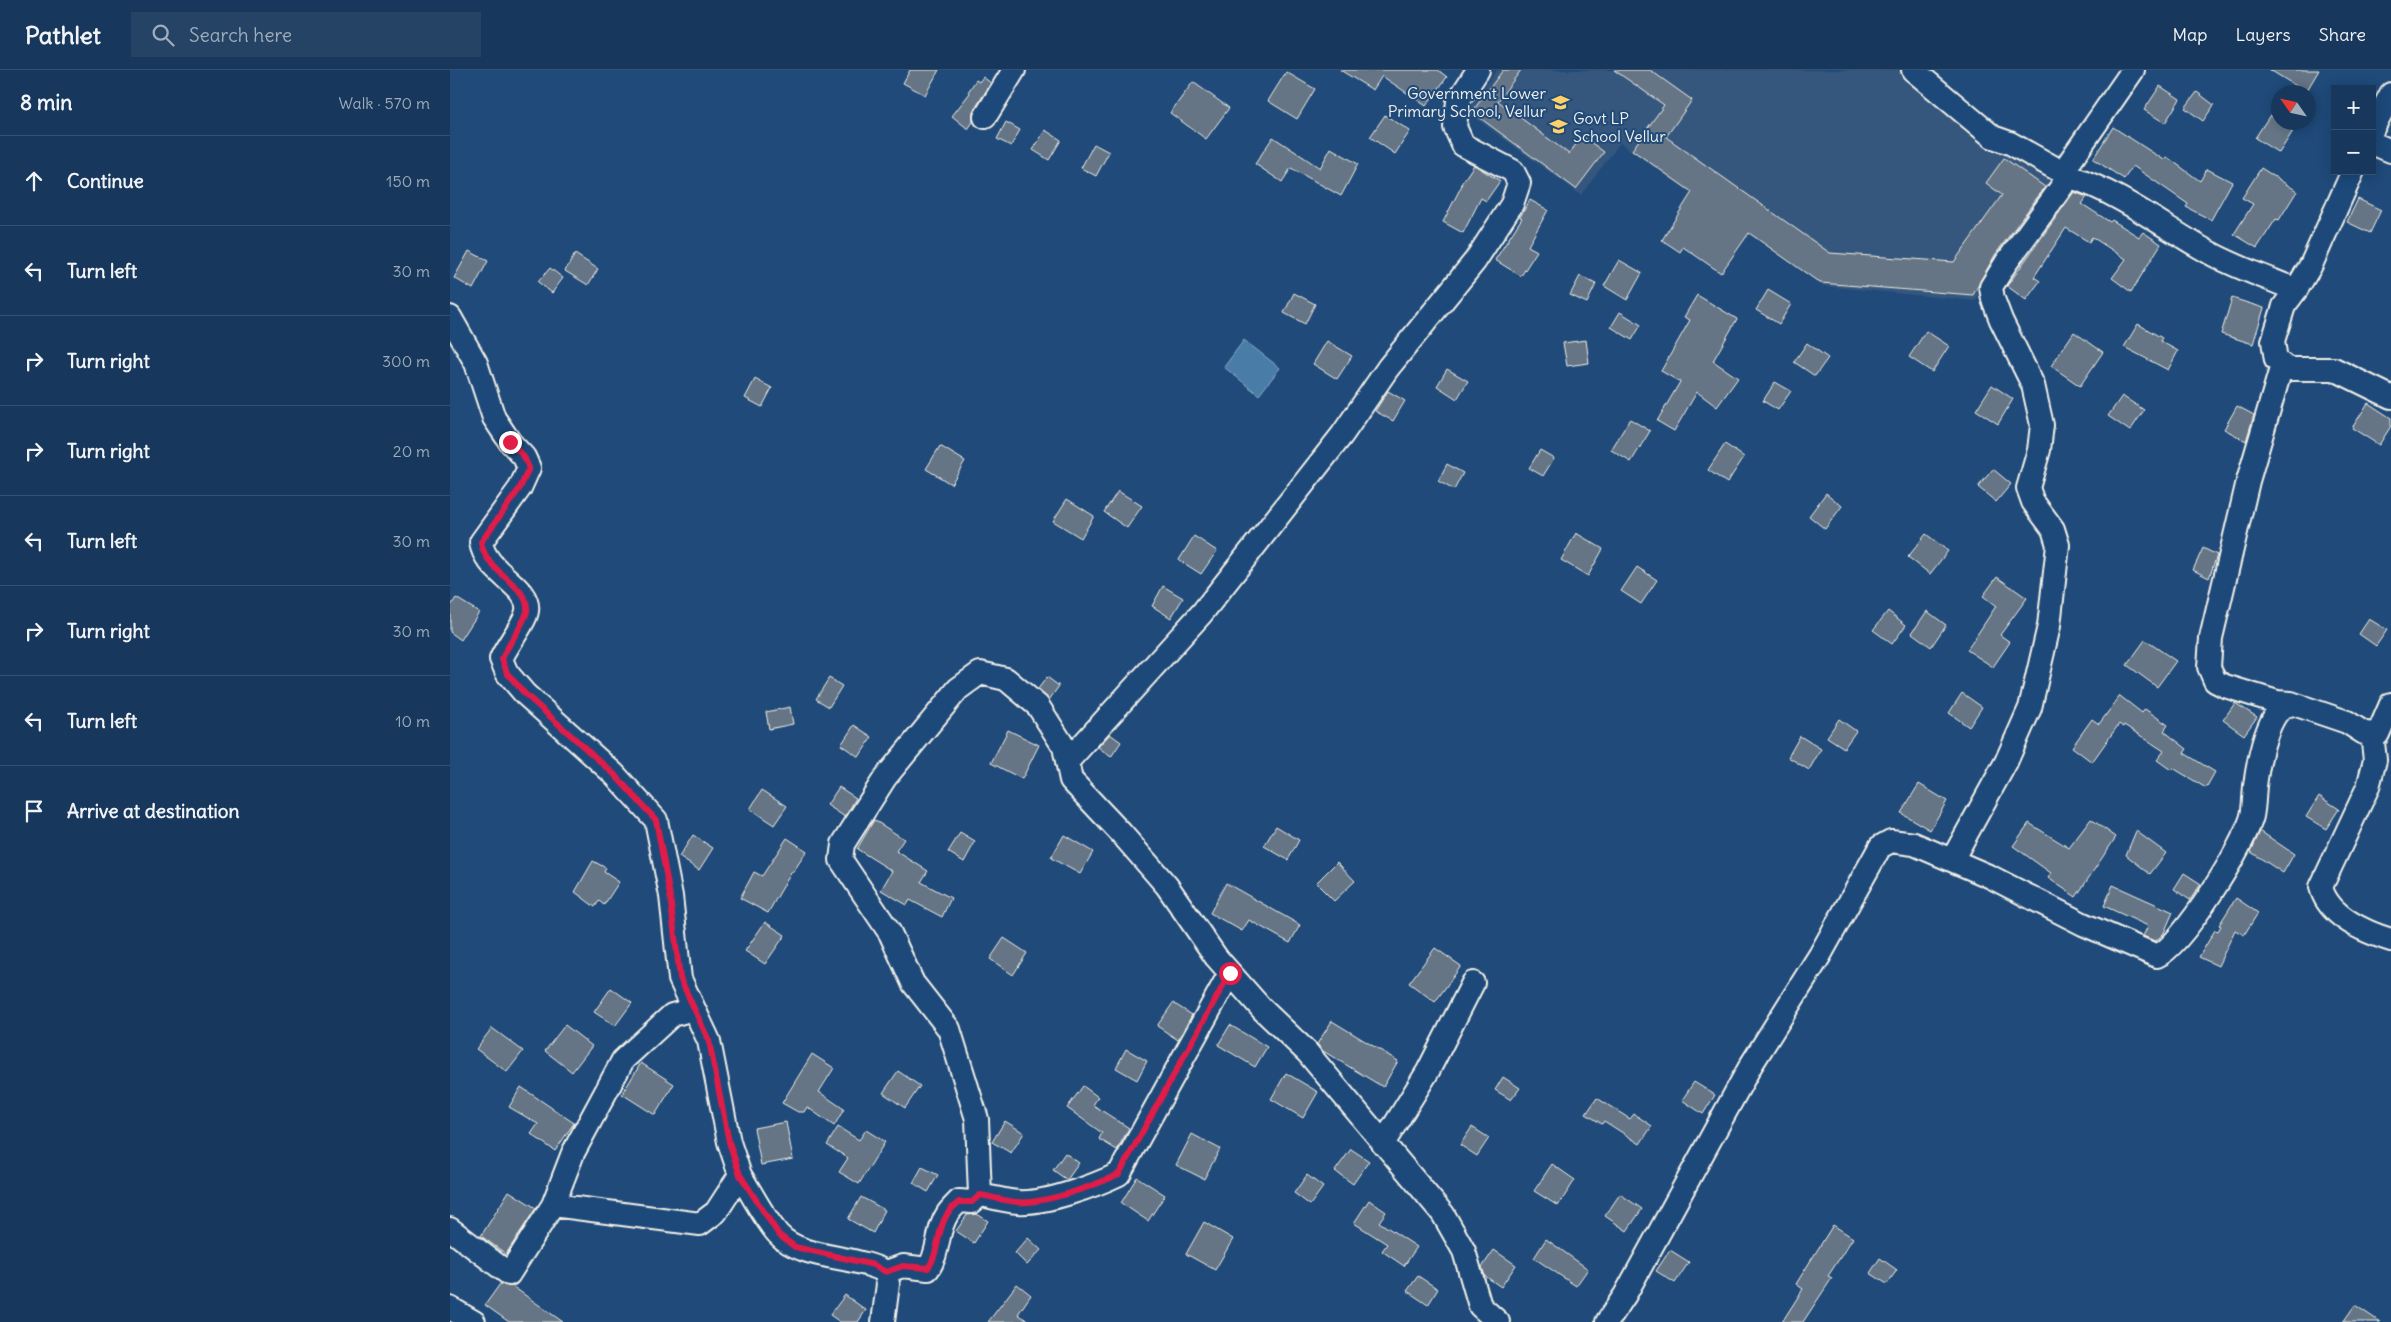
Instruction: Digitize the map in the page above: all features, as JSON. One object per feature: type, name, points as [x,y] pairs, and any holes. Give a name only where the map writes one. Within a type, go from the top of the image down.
[{"type":"street","points":[[984,117],[1014,70]]},
{"type":"street","points":[[1067,762],[1202,613],[1342,435],[1394,361],[1475,261],[1512,204],[1519,183],[1512,171],[1463,145],[1455,128],[1458,101],[1478,70]]},
{"type":"street","points":[[1912,70],[1993,137],[2010,143],[2067,175],[2087,183],[2212,254],[2296,290]]},
{"type":"street","points":[[1952,860],[2006,762],[2030,708],[2049,626],[2058,545],[2053,529],[2033,502],[2028,488],[2039,450],[2042,425],[2033,385],[2001,320],[1991,287],[2006,262],[2067,175],[2133,70]]},
{"type":"street","points":[[2376,122],[2391,94]]},
{"type":"street","points":[[2376,145],[2391,151]]},
{"type":"street","points":[[2351,175],[2311,265],[2284,306],[2273,341],[2276,360],[2288,369],[2334,369],[2391,396]]},
{"type":"street","points":[[450,317],[476,363],[494,418],[510,442],[524,457],[529,468],[520,488],[481,542],[482,552],[487,560],[514,585],[526,600],[527,612],[507,645],[502,659],[507,673],[525,694],[614,774],[656,820],[670,896],[680,978],[709,1041],[729,1142],[740,1175],[779,1235],[795,1247],[874,1265],[886,1272],[903,1266],[928,1268],[934,1260],[941,1229],[947,1214],[959,1202],[972,1202],[980,1195]]},
{"type":"street","points":[[2282,365],[2248,481],[2211,638],[2209,667],[2215,680],[2225,686],[2276,702],[2292,702],[2348,722],[2364,733],[2378,734],[2391,704]]},
{"type":"street","points":[[980,1195],[977,1119],[949,1029],[913,982],[890,933],[840,860],[843,844],[885,778],[958,688],[980,673],[1006,679],[1038,706],[1064,747],[1071,780],[1167,886],[1216,957],[1262,1009],[1307,1052],[1443,1214],[1464,1251],[1480,1306],[1498,1322]]},
{"type":"street","points":[[1607,1322],[1634,1279],[1751,1065],[1820,955],[1880,847],[1891,841],[1914,844],[1991,877],[2083,924],[2157,956],[2166,952],[2194,916],[2240,845],[2252,816],[2255,784],[2267,732],[2277,712],[2292,702]]},
{"type":"street","points":[[2372,734],[2375,760],[2368,787],[2321,887],[2323,896],[2335,910],[2368,933],[2391,940]]},
{"type":"street","points":[[980,1195],[1020,1202],[1027,1201],[1096,1185],[1119,1174],[1230,973]]},
{"type":"street","points":[[1383,1144],[1428,1071],[1473,983]]},
{"type":"street","points":[[450,1229],[509,1274],[553,1205],[572,1153],[623,1060],[672,1015],[694,1009]]},
{"type":"street","points":[[553,1205],[700,1224],[716,1212],[740,1175]]},
{"type":"street","points":[[883,1322],[888,1284],[886,1272]]},
{"type":"street","points":[[450,1308],[474,1322]]},
{"type":"shaded area","points":[[1497,70],[1904,70],[2058,180],[1975,301],[1823,286],[1620,143],[1581,195],[1467,112]]},
{"type":"shaded area","points":[[1244,340],[1280,368],[1259,395],[1224,367]]},
{"type":"building","points":[[910,70],[939,70],[925,95],[903,83]]},
{"type":"building","points":[[1340,70],[1438,70],[1447,77],[1426,106],[1382,76],[1373,90]]},
{"type":"building","name":"Government Lower Primary School, Vellur","points":[[1503,70],[1521,70],[1498,101],[1569,154],[1582,136],[1604,152],[1576,189],[1472,112]]},
{"type":"building","points":[[1614,70],[1650,70],[1692,100],[1666,137],[1830,253],[1954,262],[2002,195],[1986,183],[2004,158],[2045,187],[1995,255],[1973,295],[1820,283],[1749,233],[1721,273],[1683,247],[1680,252],[1662,240],[1692,192],[1632,150],[1664,105]]},
{"type":"building","points":[[2270,70],[2319,70],[2310,85],[2295,85]]},
{"type":"building","points":[[1286,72],[1315,89],[1297,119],[1268,101]]},
{"type":"building","points":[[983,77],[991,83],[973,112],[973,122],[968,129],[952,116],[970,93],[968,92],[976,80],[979,82]]},
{"type":"building","points":[[1193,82],[1229,108],[1206,139],[1170,113]]},
{"type":"building","points":[[2160,86],[2180,99],[2165,123],[2144,110]]},
{"type":"building","points":[[2197,92],[2214,105],[2203,121],[2185,108]]},
{"type":"building","points":[[1385,115],[1410,131],[1395,154],[1370,137]]},
{"type":"building","points":[[2270,115],[2271,130],[2293,131],[2279,153],[2255,138]]},
{"type":"building","points":[[1006,122],[1020,130],[1011,146],[997,139]]},
{"type":"building","points":[[2113,127],[2164,160],[2167,157],[2200,181],[2207,169],[2232,182],[2211,220],[2186,207],[2188,204],[2133,166],[2124,179],[2093,159]]},
{"type":"building","points":[[1045,130],[1061,140],[1049,160],[1033,150]]},
{"type":"building","points":[[1273,137],[1320,168],[1331,148],[1358,164],[1341,196],[1291,168],[1282,182],[1255,164]]},
{"type":"building","points":[[1094,144],[1109,152],[1096,176],[1081,168]]},
{"type":"building","points":[[1474,165],[1500,181],[1486,201],[1481,198],[1463,233],[1443,222],[1461,184]]},
{"type":"building","points":[[2261,168],[2297,191],[2279,220],[2276,219],[2257,248],[2234,234],[2253,204],[2242,198]]},
{"type":"building","points":[[2074,192],[2087,197],[2082,204],[2110,222],[2112,220],[2139,237],[2143,232],[2161,244],[2131,292],[2112,278],[2126,259],[2092,237],[2089,242],[2066,228],[2034,277],[2040,281],[2026,300],[2007,286]]},
{"type":"building","points":[[2358,199],[2381,210],[2370,233],[2347,222]]},
{"type":"building","points":[[1530,200],[1548,210],[1528,246],[1537,251],[1521,276],[1495,260],[1522,218],[1520,217]]},
{"type":"building","points":[[469,251],[488,261],[473,289],[454,278]]},
{"type":"building","points":[[575,254],[598,269],[588,285],[565,271]]},
{"type":"building","points":[[1619,260],[1642,273],[1627,300],[1604,286]]},
{"type":"building","points":[[550,268],[563,278],[552,293],[538,282]]},
{"type":"building","points":[[1580,276],[1596,284],[1587,303],[1570,295]]},
{"type":"building","points":[[1768,290],[1791,304],[1779,324],[1756,310]]},
{"type":"building","points":[[1294,293],[1315,304],[1305,324],[1284,313]]},
{"type":"building","points":[[1697,295],[1737,319],[1713,361],[1738,378],[1717,407],[1697,392],[1674,431],[1657,421],[1680,382],[1661,371],[1690,320],[1684,317]]},
{"type":"building","points":[[2232,298],[2264,308],[2253,344],[2221,334]]},
{"type":"building","points":[[1620,312],[1641,325],[1632,340],[1611,327]]},
{"type":"building","points":[[2138,324],[2162,338],[2160,341],[2178,351],[2168,370],[2124,347]]},
{"type":"building","points":[[1926,331],[1949,346],[1932,372],[1909,357]]},
{"type":"building","points":[[2074,332],[2103,352],[2080,386],[2051,366]]},
{"type":"building","points":[[1586,340],[1589,363],[1567,366],[1563,343]]},
{"type":"building","points":[[1327,341],[1352,356],[1337,379],[1313,364]]},
{"type":"building","points":[[1807,343],[1828,358],[1815,376],[1794,362]]},
{"type":"building","points":[[1447,369],[1468,381],[1457,399],[1437,386]]},
{"type":"building","points":[[755,379],[772,388],[762,407],[745,398]]},
{"type":"building","points":[[1775,382],[1791,391],[1778,410],[1763,401]]},
{"type":"building","points":[[1992,385],[2013,399],[1998,424],[1976,410]]},
{"type":"building","points":[[1388,391],[1405,401],[1393,421],[1375,411]]},
{"type":"building","points":[[2122,396],[2144,410],[2130,431],[2108,416]]},
{"type":"building","points":[[2368,403],[2391,418],[2391,426],[2379,445],[2352,428]]},
{"type":"building","points":[[2237,406],[2254,415],[2246,441],[2224,429]]},
{"type":"building","points":[[1630,419],[1650,431],[1631,462],[1611,450]]},
{"type":"building","points":[[1725,444],[1744,457],[1727,483],[1708,470]]},
{"type":"building","points":[[940,446],[965,461],[951,484],[926,469]]},
{"type":"building","points":[[1540,450],[1554,458],[1543,476],[1529,468]]},
{"type":"building","points":[[1447,464],[1463,473],[1454,490],[1438,481]]},
{"type":"building","points":[[1993,469],[2011,484],[1996,502],[1978,487]]},
{"type":"building","points":[[1118,491],[1142,506],[1127,528],[1104,512]]},
{"type":"building","points":[[1826,493],[1842,506],[1825,529],[1809,516]]},
{"type":"building","points":[[1067,499],[1094,516],[1081,538],[1053,521]]},
{"type":"building","points":[[1576,533],[1603,549],[1588,576],[1561,560]]},
{"type":"building","points":[[1926,534],[1948,551],[1930,574],[1908,557]]},
{"type":"building","points":[[1194,536],[1217,551],[1201,574],[1179,560]]},
{"type":"building","points":[[2203,548],[2217,555],[2209,578],[2193,570]]},
{"type":"building","points":[[1637,567],[1657,580],[1641,604],[1621,591]]},
{"type":"building","points":[[1997,577],[2027,598],[2000,635],[2010,642],[1993,667],[1967,650],[1996,606],[1983,596]]},
{"type":"building","points":[[1163,586],[1183,598],[1171,618],[1152,606]]},
{"type":"building","points":[[456,598],[479,612],[461,640],[450,632],[450,607]]},
{"type":"building","points":[[1888,611],[1906,625],[1892,644],[1873,630]]},
{"type":"building","points":[[1927,611],[1946,625],[1931,647],[1912,633]]},
{"type":"building","points":[[2369,619],[2387,630],[2376,646],[2359,634]]},
{"type":"building","points":[[2145,640],[2176,661],[2157,687],[2127,665]]},
{"type":"building","points":[[1047,677],[1059,686],[1049,700],[1038,689]]},
{"type":"building","points":[[829,678],[842,686],[829,707],[816,699]]},
{"type":"building","points":[[1962,693],[1982,707],[1969,727],[1949,713]]},
{"type":"building","points":[[2120,696],[2142,713],[2145,709],[2168,725],[2164,731],[2187,749],[2184,753],[2215,772],[2206,788],[2173,768],[2171,770],[2157,760],[2164,751],[2124,725],[2123,727],[2119,724],[2092,762],[2072,747],[2092,719],[2099,724]]},
{"type":"building","points":[[2235,703],[2257,717],[2244,735],[2223,720]]},
{"type":"building","points":[[790,707],[793,724],[769,729],[766,712]]},
{"type":"building","points":[[1839,719],[1856,731],[1844,748],[1827,737]]},
{"type":"building","points":[[854,725],[872,737],[859,757],[841,745]]},
{"type":"building","points":[[1008,730],[1039,745],[1022,779],[991,763]]},
{"type":"building","points":[[1110,734],[1121,742],[1111,757],[1098,747]]},
{"type":"building","points":[[1800,736],[1821,749],[1809,770],[1788,757]]},
{"type":"building","points":[[1919,784],[1947,801],[1930,830],[1901,813]]},
{"type":"building","points":[[839,787],[856,798],[845,817],[827,805]]},
{"type":"building","points":[[762,790],[787,806],[774,825],[750,809]]},
{"type":"building","points":[[2319,796],[2339,809],[2326,829],[2306,817]]},
{"type":"building","points":[[2091,819],[2116,837],[2076,897],[2048,878],[2051,873],[2013,846],[2029,823],[2069,848]]},
{"type":"building","points":[[874,820],[904,839],[896,851],[928,871],[921,882],[951,898],[942,917],[910,900],[907,905],[881,890],[892,871],[857,849]]},
{"type":"building","points":[[1276,826],[1299,840],[1288,860],[1264,846]]},
{"type":"building","points":[[2136,831],[2166,853],[2150,874],[2126,855]]},
{"type":"building","points":[[2260,831],[2294,854],[2283,873],[2251,852]]},
{"type":"building","points":[[960,833],[975,842],[964,862],[948,852]]},
{"type":"building","points":[[693,835],[713,848],[699,870],[679,857]]},
{"type":"building","points":[[1064,835],[1093,852],[1080,874],[1051,858]]},
{"type":"building","points":[[787,838],[807,851],[792,871],[768,913],[740,898],[754,872],[762,876]]},
{"type":"building","points":[[593,861],[606,868],[604,872],[619,882],[604,905],[599,901],[595,907],[575,892]]},
{"type":"building","points":[[1337,862],[1355,881],[1334,901],[1316,883]]},
{"type":"building","points":[[2184,873],[2201,884],[2190,900],[2174,889]]},
{"type":"building","points":[[1226,883],[1300,925],[1290,943],[1249,920],[1242,931],[1210,913]]},
{"type":"building","points":[[2113,885],[2173,912],[2164,933],[2159,938],[2155,941],[2143,936],[2148,926],[2104,906]]},
{"type":"building","points":[[2236,898],[2258,913],[2244,935],[2235,930],[2218,966],[2199,957],[2215,930],[2218,931],[2221,926],[2219,925]]},
{"type":"building","points":[[765,922],[785,935],[765,964],[745,951]]},
{"type":"building","points":[[1004,938],[1027,953],[1013,975],[990,959]]},
{"type":"building","points":[[1435,948],[1461,966],[1435,1002],[1409,983]]},
{"type":"building","points":[[611,988],[632,1003],[615,1026],[594,1012]]},
{"type":"building","points":[[1173,1003],[1192,1015],[1178,1040],[1157,1026]]},
{"type":"building","points":[[1332,1021],[1398,1061],[1383,1087],[1323,1051],[1317,1044]]},
{"type":"building","points":[[565,1025],[592,1046],[572,1072],[545,1051]]},
{"type":"building","points":[[1230,1025],[1267,1047],[1255,1067],[1218,1045]]},
{"type":"building","points":[[492,1028],[523,1051],[507,1072],[476,1049]]},
{"type":"building","points":[[1126,1049],[1147,1061],[1137,1080],[1116,1068]]},
{"type":"building","points":[[812,1054],[834,1068],[819,1092],[844,1109],[834,1126],[807,1107],[804,1112],[798,1112],[782,1103]]},
{"type":"building","points":[[641,1063],[674,1084],[655,1115],[622,1094]]},
{"type":"building","points":[[898,1071],[920,1086],[905,1108],[883,1093]]},
{"type":"building","points":[[1286,1073],[1318,1092],[1303,1118],[1271,1099]]},
{"type":"building","points":[[1503,1077],[1520,1088],[1511,1100],[1495,1090]]},
{"type":"building","points":[[1694,1082],[1715,1095],[1703,1114],[1682,1100]]},
{"type":"building","points":[[1083,1086],[1098,1097],[1093,1105],[1129,1128],[1117,1150],[1099,1139],[1102,1133],[1067,1108]]},
{"type":"building","points":[[521,1087],[574,1123],[555,1151],[531,1134],[538,1124],[509,1107]]},
{"type":"building","points":[[1597,1098],[1630,1119],[1634,1114],[1652,1126],[1640,1144],[1604,1121],[1602,1124],[1586,1114]]},
{"type":"building","points":[[1005,1121],[1024,1133],[1011,1153],[992,1142]]},
{"type":"building","points":[[786,1122],[793,1159],[761,1165],[754,1128]]},
{"type":"building","points":[[838,1127],[859,1140],[866,1130],[885,1142],[859,1184],[839,1172],[848,1158],[827,1145]]},
{"type":"building","points":[[1472,1127],[1489,1138],[1477,1156],[1460,1145]]},
{"type":"building","points":[[1192,1134],[1220,1149],[1204,1179],[1176,1165]]},
{"type":"building","points":[[1351,1149],[1369,1161],[1353,1184],[1335,1171]]},
{"type":"building","points":[[1065,1153],[1079,1163],[1067,1180],[1053,1170]]},
{"type":"building","points":[[1552,1164],[1575,1180],[1558,1206],[1534,1191]]},
{"type":"building","points":[[922,1167],[938,1175],[928,1192],[913,1183]]},
{"type":"building","points":[[1307,1175],[1323,1187],[1310,1205],[1294,1193]]},
{"type":"building","points":[[1137,1177],[1165,1195],[1148,1221],[1121,1203]]},
{"type":"building","points":[[509,1191],[536,1208],[506,1254],[481,1236]]},
{"type":"building","points":[[1620,1194],[1642,1209],[1627,1231],[1605,1216]]},
{"type":"building","points":[[861,1197],[885,1210],[873,1233],[848,1219]]},
{"type":"building","points":[[1369,1200],[1386,1212],[1379,1222],[1417,1247],[1404,1266],[1382,1251],[1387,1244],[1354,1223]]},
{"type":"building","points":[[977,1214],[988,1221],[974,1243],[956,1231],[967,1215]]},
{"type":"building","points":[[1204,1222],[1233,1239],[1215,1270],[1186,1254]]},
{"type":"building","points":[[1833,1225],[1853,1238],[1828,1276],[1832,1278],[1803,1322],[1782,1322],[1803,1289],[1796,1284]]},
{"type":"building","points":[[1028,1238],[1041,1250],[1027,1265],[1015,1253]]},
{"type":"building","points":[[1546,1239],[1588,1269],[1576,1286],[1534,1258]]},
{"type":"building","points":[[1494,1250],[1516,1265],[1501,1287],[1485,1276],[1482,1267]]},
{"type":"building","points":[[1670,1250],[1689,1262],[1675,1283],[1656,1271]]},
{"type":"building","points":[[1880,1258],[1897,1270],[1887,1284],[1870,1273]]},
{"type":"building","points":[[1418,1276],[1438,1289],[1428,1305],[1407,1291]]},
{"type":"building","points":[[500,1284],[512,1286],[563,1322],[509,1322],[485,1305]]},
{"type":"building","points":[[1017,1284],[1031,1295],[1018,1314],[1029,1322],[988,1322]]},
{"type":"building","points":[[845,1295],[866,1310],[858,1322],[840,1322],[830,1315]]},
{"type":"building","points":[[2355,1305],[2380,1322],[2343,1322]]},
{"type":"place","name":"Government Lower Primary School, Vellur","points":[[1560,102]]},
{"type":"place","name":"Govt LP School Vellur","points":[[1559,127]]},
{"type":"route","points":[[510,442],[524,457],[529,468],[520,488],[481,542],[482,552],[487,560],[514,585],[526,600],[527,612],[507,645],[502,659],[507,673],[525,694],[614,774],[656,820],[670,896],[680,978],[709,1041],[729,1142],[740,1175],[779,1235],[795,1247],[874,1265],[886,1272],[903,1266],[928,1268],[934,1260],[941,1229],[947,1214],[959,1202],[972,1202],[980,1195],[1020,1202],[1051,1197],[1096,1185],[1119,1174],[1230,973]]}]
